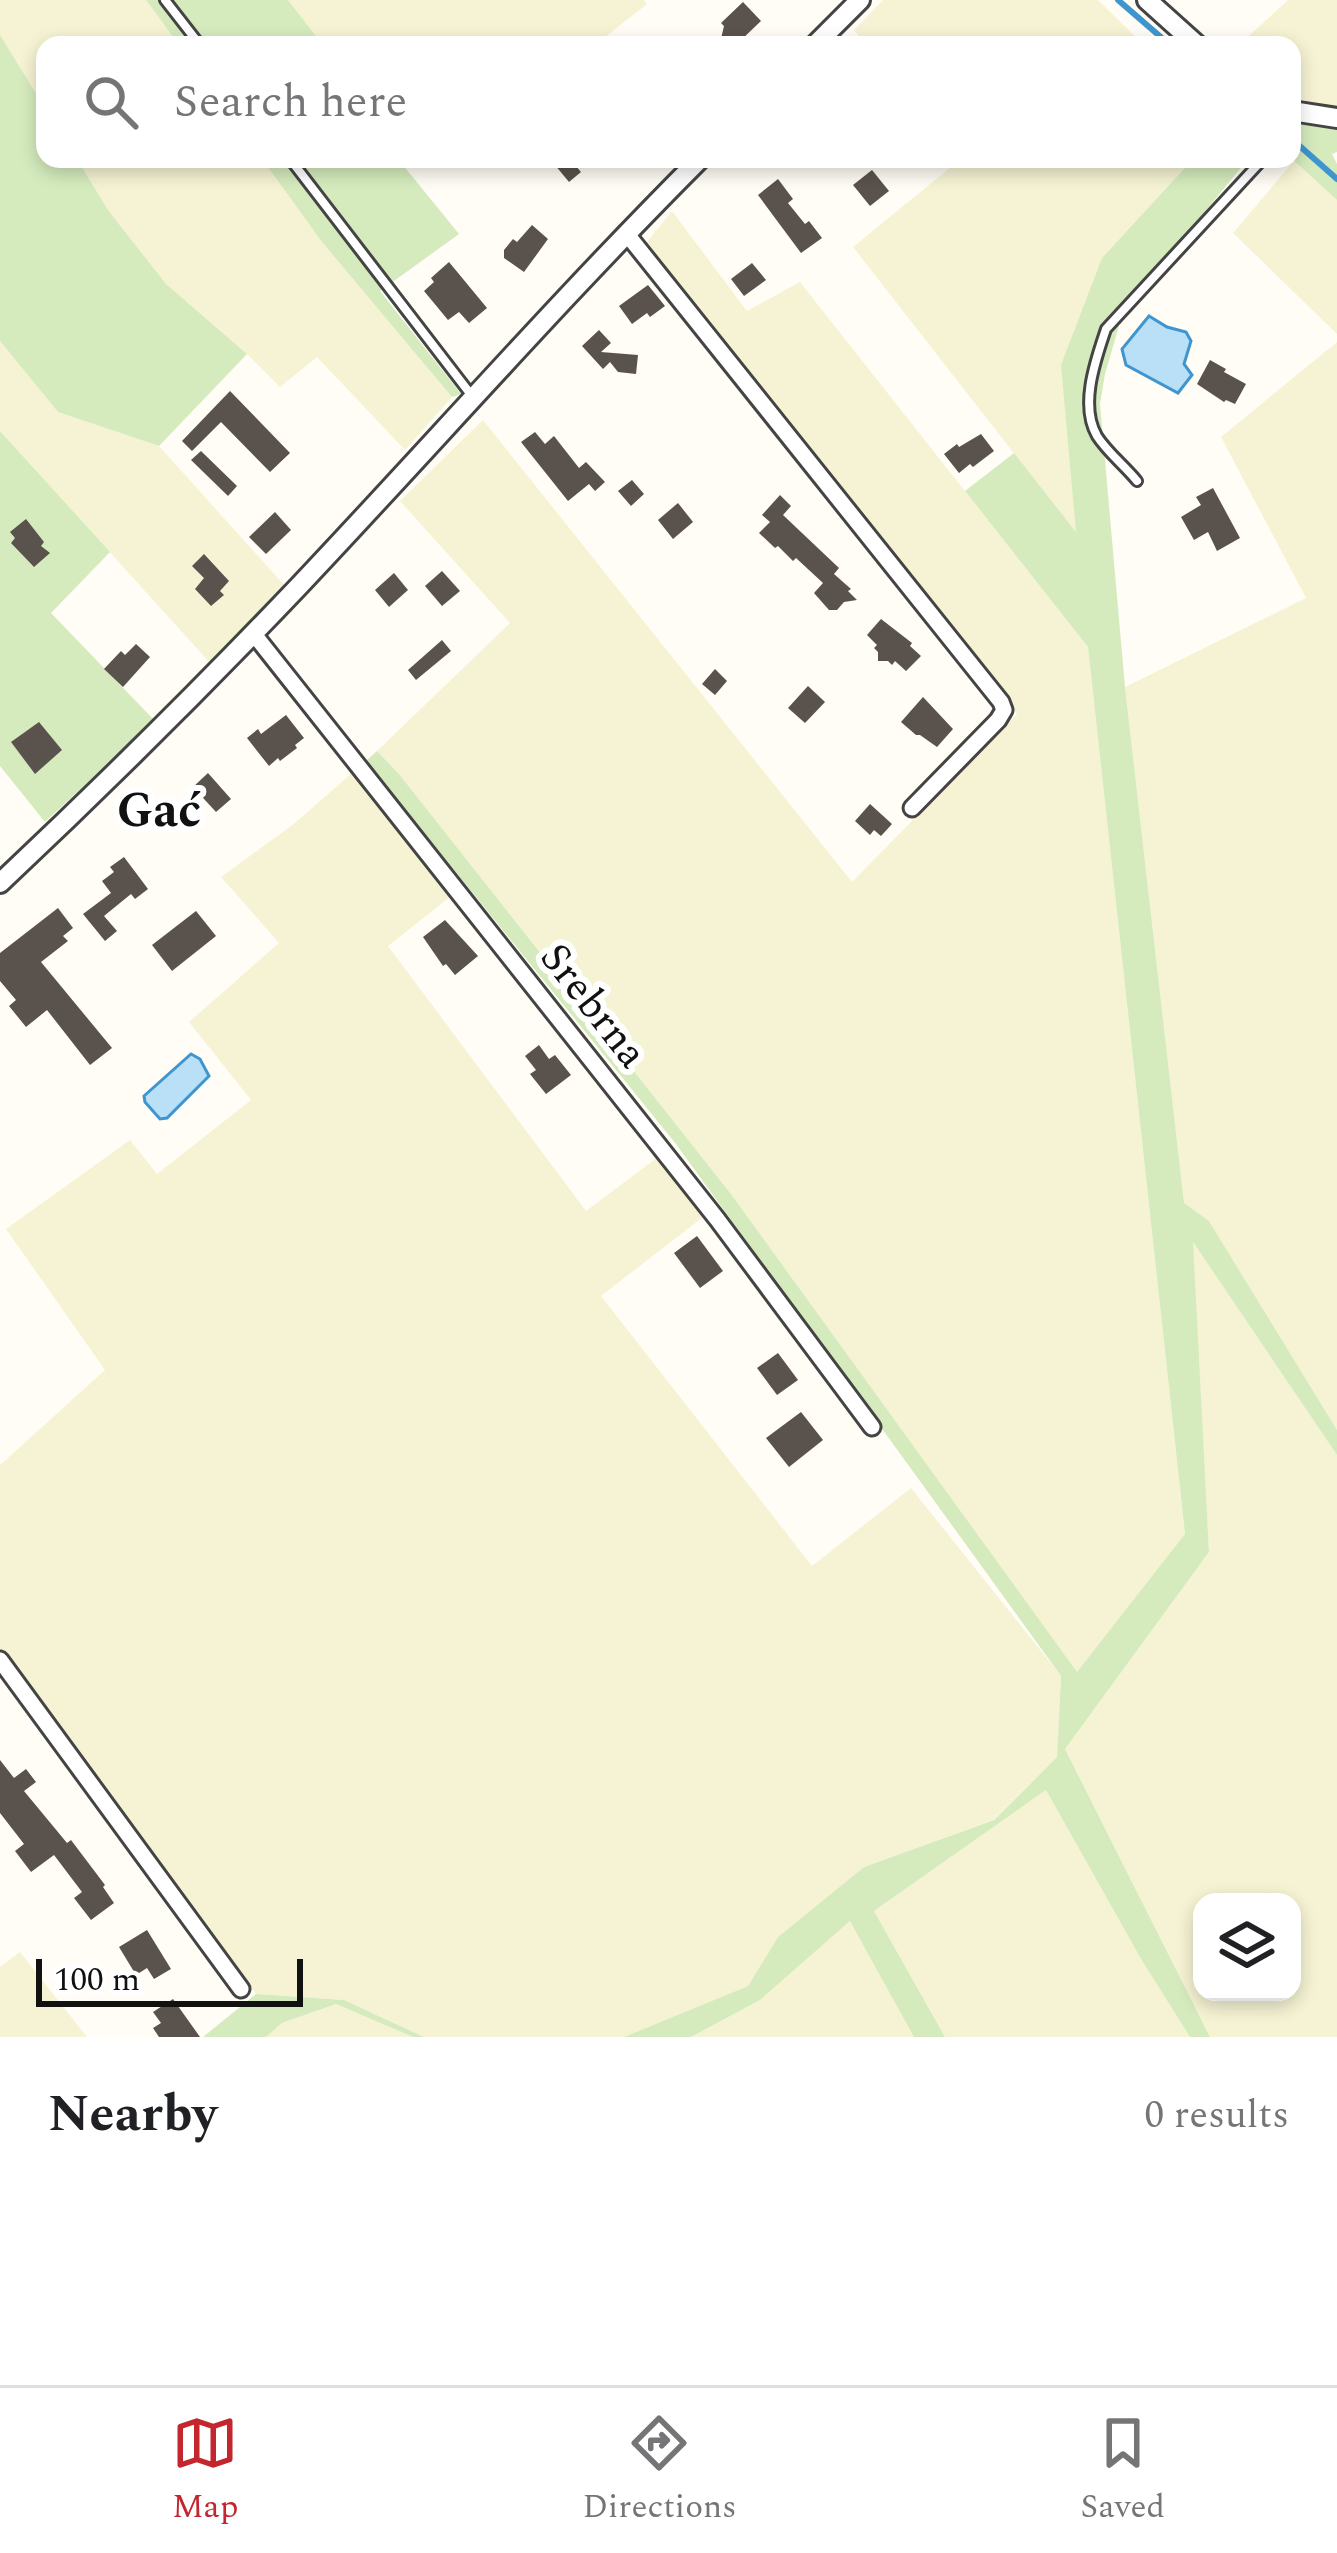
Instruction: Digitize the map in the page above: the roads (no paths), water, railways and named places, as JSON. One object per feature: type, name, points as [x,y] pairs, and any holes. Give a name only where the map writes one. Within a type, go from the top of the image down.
[{"type":"street","points":[[824,36],[860,0]]},
{"type":"street","points":[[1148,0],[1187,36]]},
{"type":"street","points":[[1301,115],[1337,118]]},
{"type":"street","points":[[0,884],[254,633],[691,168]]},
{"type":"street","points":[[626,233],[1001,702],[1004,710],[998,720],[912,808]]},
{"type":"street","name":"Srebrna","points":[[254,633],[717,1219],[872,1427]]},
{"type":"street","points":[[0,1660],[241,1989]]},
{"type":"lane","points":[[165,0],[193,36]]},
{"type":"lane","points":[[297,168],[474,399]]},
{"type":"lane","points":[[1137,481],[1095,433],[1089,401],[1106,329],[1255,168]]},
{"type":"water","points":[[1149,316],[1186,332],[1191,341],[1184,364],[1192,375],[1178,393],[1126,365],[1122,349]]},
{"type":"water","points":[[191,1054],[200,1059],[209,1076],[167,1118],[160,1119],[144,1096]]},
{"type":"waterway","points":[[1118,0],[1160,36]]},
{"type":"waterway","points":[[1301,147],[1337,179]]},
{"type":"district","name":"Gać","points":[[159,811]]}]
